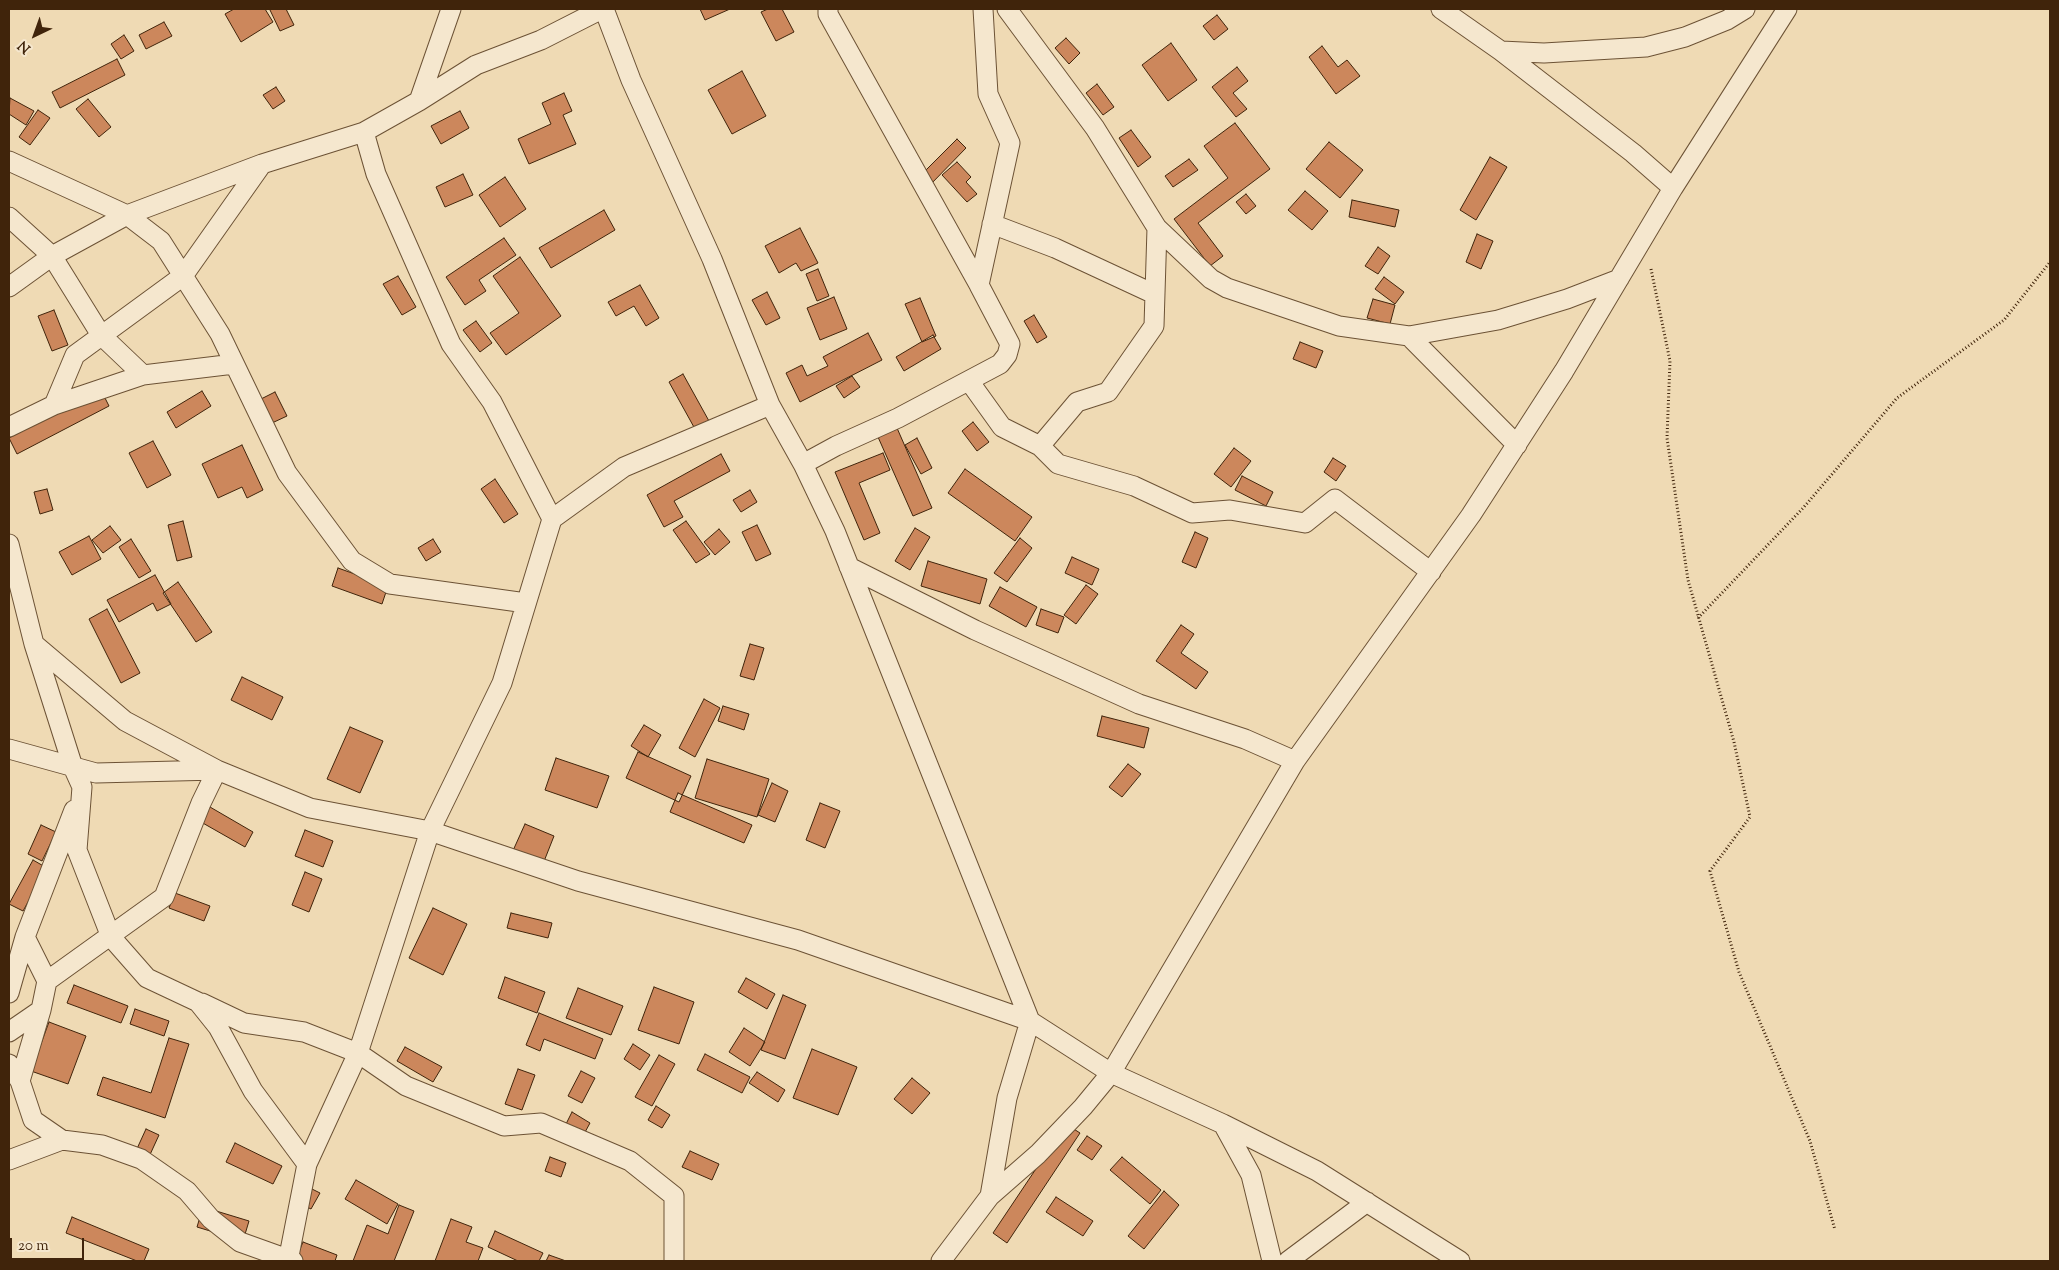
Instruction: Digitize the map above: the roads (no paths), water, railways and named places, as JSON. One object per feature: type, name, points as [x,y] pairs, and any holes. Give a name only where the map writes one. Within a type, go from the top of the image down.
[{"type":"street","points":[[419,101],[451,9]]},
{"type":"street","points":[[9,286],[52,256],[127,215],[262,164],[364,132],[419,101],[476,65],[541,40],[603,9],[630,80],[712,259],[770,404],[803,464],[835,531],[1030,1021],[1007,1098],[990,1196]]},
{"type":"street","points":[[979,285],[1010,143],[988,94],[983,9]]},
{"type":"street","points":[[1007,9],[1095,128],[1157,228],[1211,278],[1227,288],[1339,326],[1409,336],[1498,320],[1567,299],[1619,279]]},
{"type":"street","points":[[1441,9],[1501,51],[1633,153],[1673,188]]},
{"type":"street","points":[[1501,51],[1544,53],[1646,47],[1685,37],[1729,14],[1745,9]]},
{"type":"street","points":[[941,1261],[990,1196],[1038,1154],[1083,1107],[1111,1073],[1295,761],[1471,515],[1564,371],[1673,188],[1787,9]]},
{"type":"street","points":[[803,464],[836,446],[898,418],[1000,364],[1007,355],[1010,344],[830,10]]},
{"type":"street","points":[[364,132],[376,174],[451,344],[492,402],[552,519]]},
{"type":"street","points":[[9,161],[127,215],[162,242],[220,334],[287,473],[352,561],[390,584],[526,603]]},
{"type":"street","points":[[54,404],[75,355],[183,276],[262,164]]},
{"type":"street","points":[[9,217],[52,256],[101,335],[143,375]]},
{"type":"street","points":[[992,224],[1055,248],[1154,294]]},
{"type":"street","points":[[1040,446],[1077,402],[1108,392],[1154,326],[1157,228]]},
{"type":"street","points":[[1409,336],[1516,445]]},
{"type":"street","points":[[9,427],[54,404],[143,375],[234,364]]},
{"type":"street","points":[[968,381],[1002,427],[1040,446],[1058,464],[1134,486],[1192,513],[1230,510],[1305,523],[1335,499],[1431,572]]},
{"type":"street","points":[[9,1064],[20,1081],[33,1120],[62,1140],[102,1145],[141,1159],[187,1191],[211,1219],[240,1242],[290,1261],[307,1164],[358,1053],[430,831],[502,683],[552,519],[624,467],[770,404]]},
{"type":"street","points":[[9,544],[34,644],[73,767],[82,787],[77,850],[111,937],[147,978],[244,1023],[304,1032],[358,1053],[406,1086],[504,1126],[541,1123],[630,1160],[674,1196],[674,1261]]},
{"type":"street","points":[[849,567],[975,630],[1139,704],[1245,739],[1295,761]]},
{"type":"street","points":[[34,644],[124,721],[217,770],[310,808],[430,831],[578,881],[798,940],[1030,1021],[1111,1073],[1223,1124],[1317,1170],[1460,1261]]},
{"type":"street","points":[[9,749],[96,773],[217,770]]},
{"type":"street","points":[[47,981],[111,937],[164,897],[201,803],[217,770]]},
{"type":"street","points":[[9,994],[25,937],[82,787]]},
{"type":"street","points":[[20,1081],[41,1010],[47,981],[25,937]]},
{"type":"street","points":[[198,1002],[218,1027],[253,1091],[307,1164]]},
{"type":"street","points":[[9,1032],[41,1010]]},
{"type":"street","points":[[1223,1124],[1251,1175],[1272,1261]]},
{"type":"street","points":[[9,1160],[62,1140]]},
{"type":"street","points":[[1288,1261],[1367,1202]]}]
